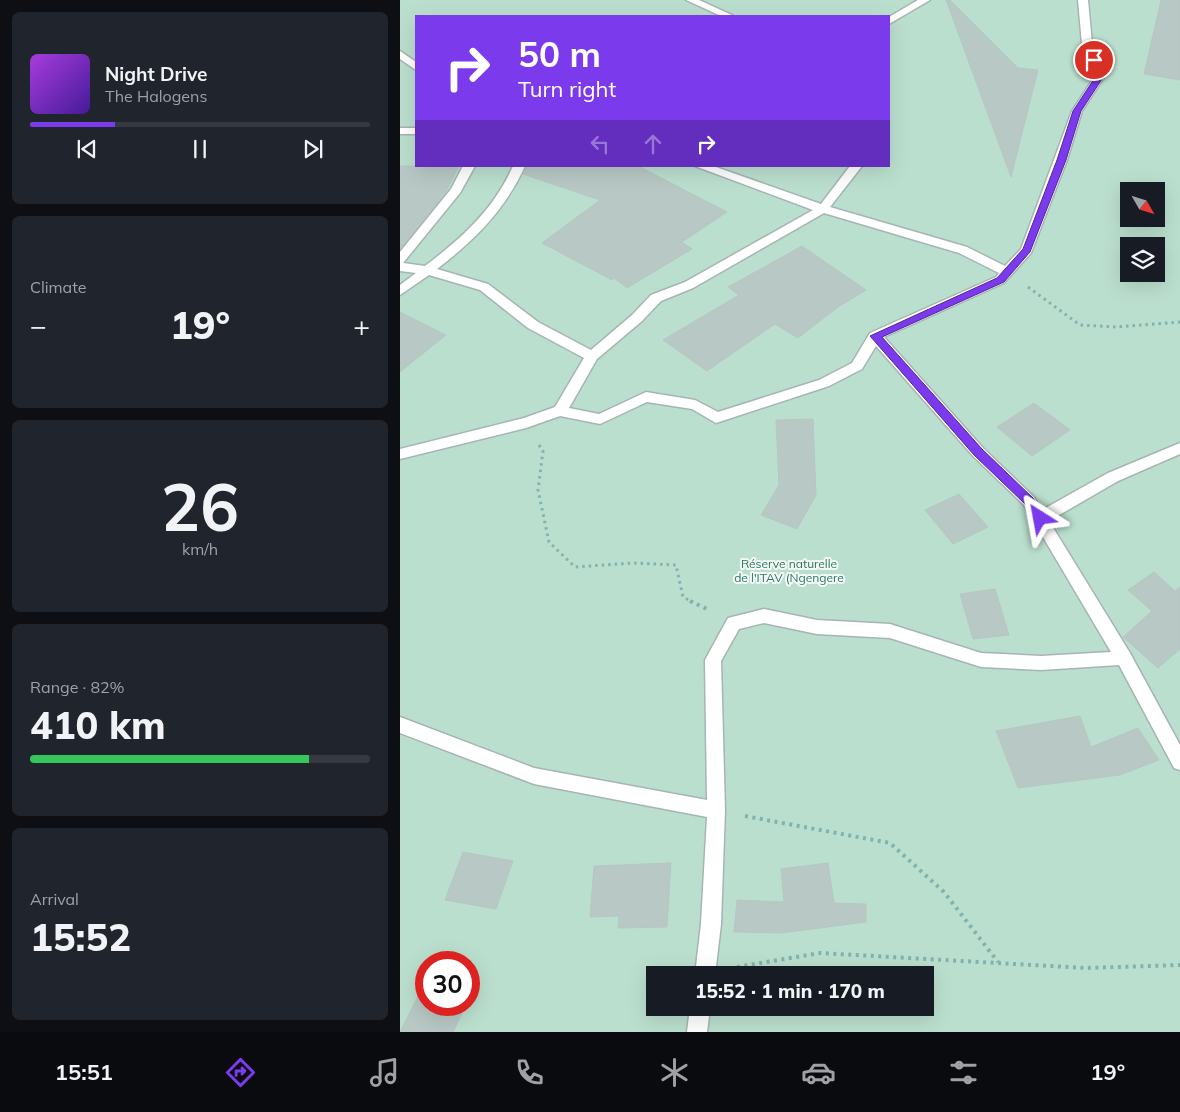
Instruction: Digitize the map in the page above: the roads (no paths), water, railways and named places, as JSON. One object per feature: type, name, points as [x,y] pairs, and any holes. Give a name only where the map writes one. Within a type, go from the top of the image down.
[{"type":"street","points":[[691,0],[713,3],[728,15]]},
{"type":"street","points":[[890,20],[925,0]]},
{"type":"street","points":[[400,454],[526,423],[560,411],[600,419],[646,397],[695,405],[716,418],[824,384],[857,366],[875,336],[1000,280],[1027,250],[1062,160],[1077,111],[1100,76],[1087,44],[1083,0]]},
{"type":"street","points":[[400,54],[415,66]]},
{"type":"street","points":[[400,132],[415,131]]},
{"type":"street","points":[[400,260],[456,190],[468,167]]},
{"type":"street","points":[[400,291],[459,247],[500,204],[518,167]]},
{"type":"street","points":[[704,167],[823,209],[963,250],[1007,272]]},
{"type":"street","points":[[560,411],[592,356],[637,318],[656,298],[689,285],[823,209],[855,167]]},
{"type":"street","points":[[400,266],[426,270],[484,288],[533,325],[592,356]]},
{"type":"street","points":[[875,336],[978,452],[1029,501],[1124,658],[1180,762]]},
{"type":"street","points":[[1040,518],[1113,476],[1180,448]]},
{"type":"street","points":[[706,966],[711,924],[716,810],[713,660],[734,623],[764,616],[817,627],[890,631],[981,660],[1041,663],[1124,658]]},
{"type":"street","points":[[400,725],[534,776],[716,810]]},
{"type":"street","points":[[697,1032],[699,1016]]},
{"type":"park label","name":"Réserve naturelle de l'ITAV (Ngengere","points":[[789,570]]}]
